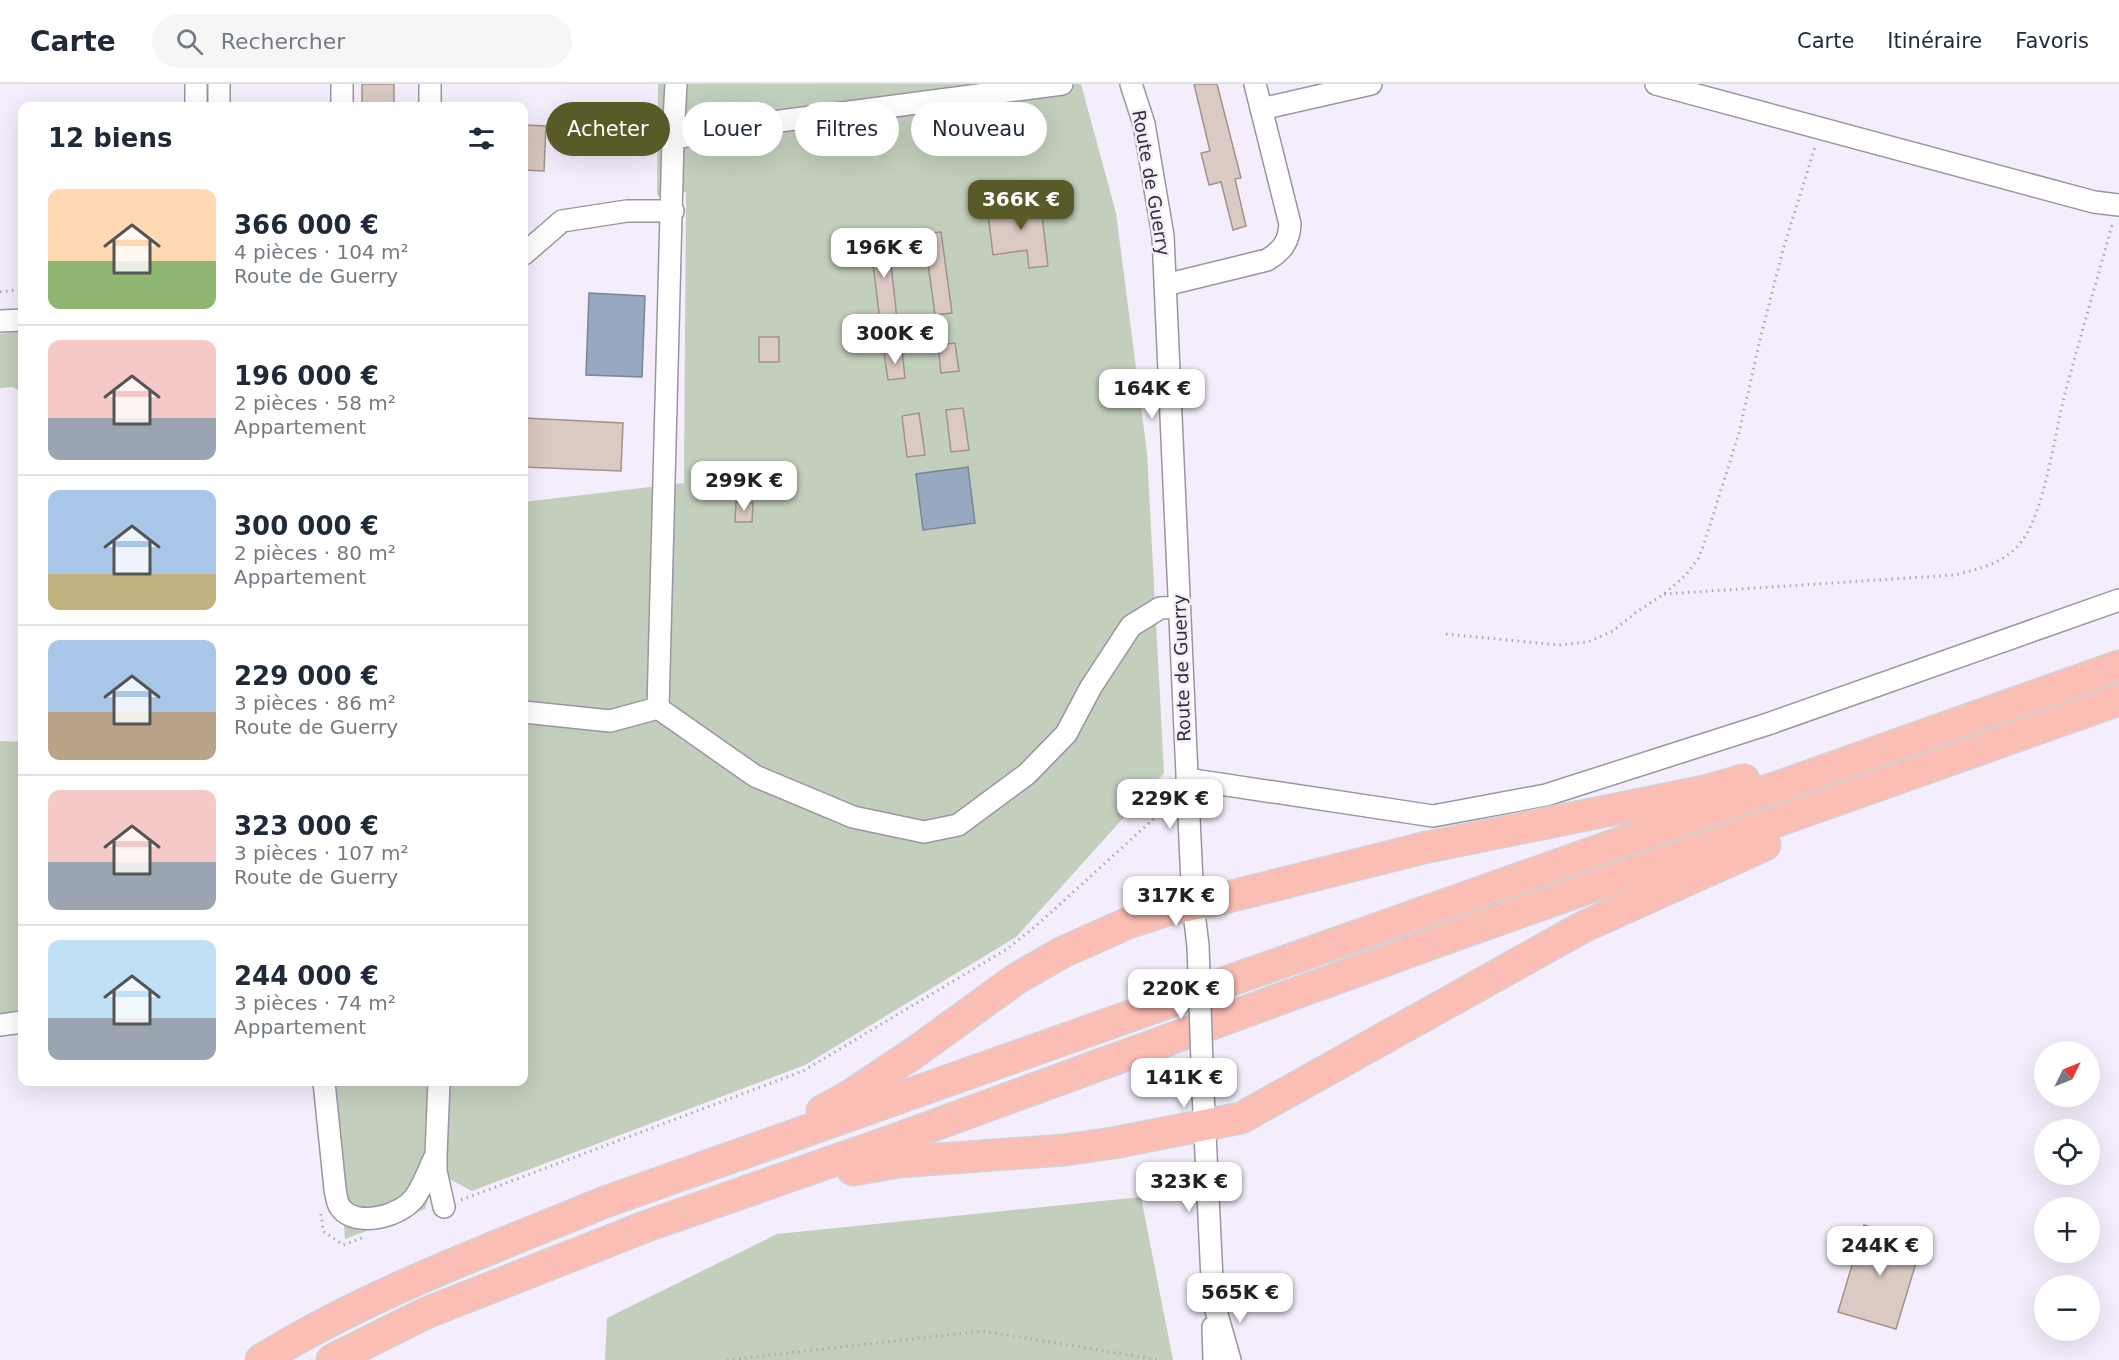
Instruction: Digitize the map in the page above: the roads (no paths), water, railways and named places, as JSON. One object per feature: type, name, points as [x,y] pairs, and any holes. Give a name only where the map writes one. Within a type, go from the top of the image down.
[{"type":"highway","points":[[261,1360],[400,1286],[605,1202],[2119,666]]},
{"type":"highway","points":[[332,1360],[426,1313],[647,1226],[770,1184],[1437,942],[2119,700]]},
{"type":"highway","points":[[770,1184],[897,1162],[1064,1150],[1113,1143],[1241,1118],[1583,927],[1708,869],[2056,722]]},
{"type":"highway","points":[[731,1158],[848,1097],[914,1053],[1016,979],[1063,952],[1128,923],[1167,910],[1423,848],[1705,791],[1947,726]]},
{"type":"street","points":[[196,84],[196,102]]},
{"type":"street","points":[[219,84],[219,102]]},
{"type":"street","points":[[342,84],[342,102]]},
{"type":"street","points":[[430,84],[430,102]]},
{"type":"street","points":[[658,708],[676,84]]},
{"type":"street","points":[[673,139],[712,130],[1062,84]]},
{"type":"street","name":"Route de Guerry","points":[[1131,84],[1144,124],[1163,236],[1213,1300],[1230,1360]]},
{"type":"street","points":[[1165,285],[1268,260],[1279,253],[1286,244],[1290,235],[1290,224],[1255,84]]},
{"type":"street","points":[[1656,84],[1713,92],[1820,128],[2094,202],[2119,204]]},
{"type":"street","points":[[1261,109],[1362,85]]},
{"type":"street","points":[[528,251],[562,221],[627,211],[673,211]]},
{"type":"street","points":[[0,321],[18,320]]},
{"type":"street","points":[[1187,784],[1433,816],[1546,795],[1768,724],[2119,600]]},
{"type":"street","points":[[658,708],[755,776],[854,817],[924,832],[958,825],[1027,774],[1066,734],[1091,687],[1131,626],[1160,608],[1179,607]]},
{"type":"street","points":[[528,712],[610,721],[658,708]]},
{"type":"street","points":[[0,1025],[18,1023]]},
{"type":"street","points":[[324,1086],[335,1189],[339,1207],[348,1214],[363,1220],[398,1210],[414,1199],[436,1155]]},
{"type":"street","points":[[439,1086],[436,1171],[444,1207]]},
{"type":"street","points":[[1213,1300],[1214,1360]]},
{"type":"water","points":[[589,293],[645,296],[642,377],[586,375]]},
{"type":"water","points":[[968,467],[975,523],[923,530],[916,474]]}]
